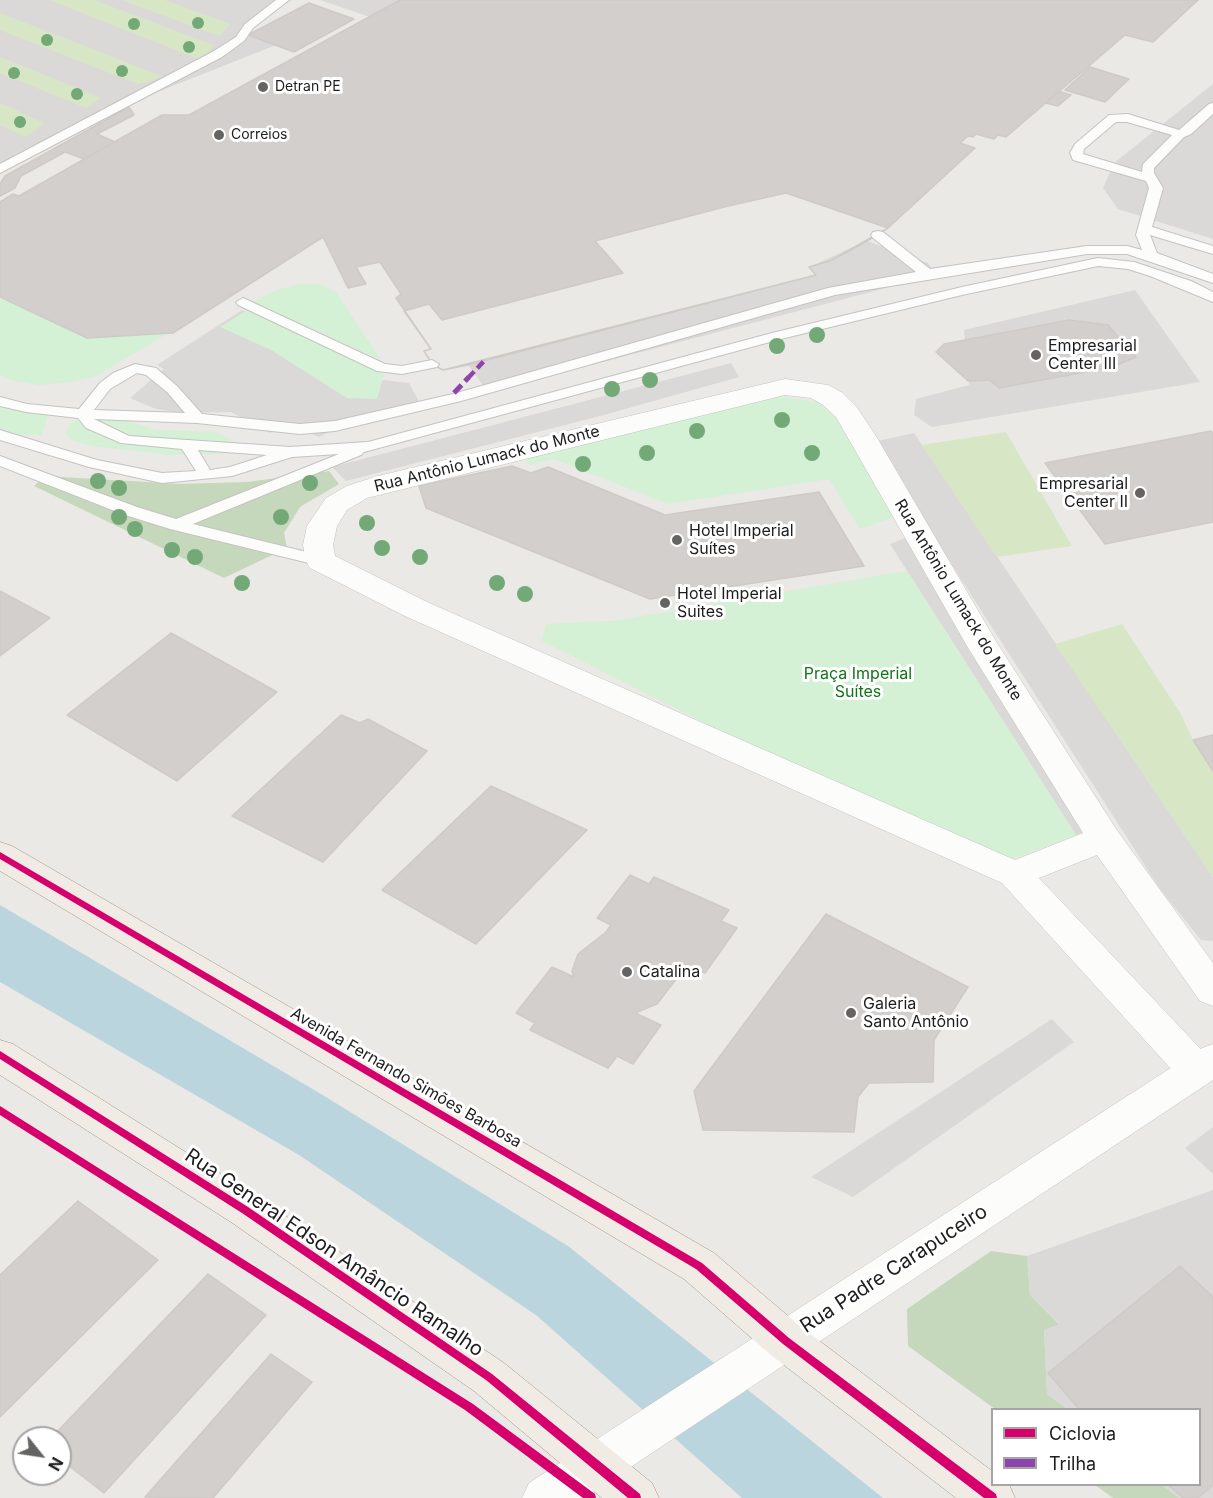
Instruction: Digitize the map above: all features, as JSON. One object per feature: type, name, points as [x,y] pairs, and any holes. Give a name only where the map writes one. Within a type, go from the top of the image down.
[{"type":"main road","name":"Avenida Fernando Simões Barbosa","points":[[0,855],[699,1266],[786,1341],[992,1498]]},
{"type":"main road","name":"Rua General Edson Amâncio Ramalho","points":[[0,1055],[245,1210],[479,1370],[604,1460],[636,1498]]},
{"type":"street","name":"Rua Antônio Lumack do Monte","points":[[321,561],[318,545],[322,526],[336,504],[357,492],[784,387],[818,391],[839,405],[857,428],[983,646],[1104,838],[1213,991]]},
{"type":"street","points":[[321,561],[416,609],[1014,874],[1204,1065]]},
{"type":"street","points":[[1014,874],[1104,838]]},
{"type":"street","name":"Rua Padre Carapuceiro","points":[[545,1498],[1204,1065]]},
{"type":"lane","points":[[0,169],[218,54],[240,39],[249,26],[283,0]]},
{"type":"lane","points":[[1151,256],[1143,239],[1156,188],[1148,173],[1148,167],[1180,134],[1187,131],[1213,107]]},
{"type":"lane","points":[[1152,179],[1078,157],[1076,153],[1079,147],[1113,118],[1128,118],[1180,134]]},
{"type":"lane","points":[[1145,229],[1213,250]]},
{"type":"lane","points":[[878,235],[927,274]]},
{"type":"lane","points":[[0,401],[26,408],[83,414],[197,418],[300,429],[335,426],[466,395],[832,291],[927,274],[1087,250],[1126,250],[1151,256],[1213,279]]},
{"type":"lane","points":[[176,525],[369,447],[777,336],[962,291],[1098,262],[1129,265],[1155,273],[1186,284],[1213,298]]},
{"type":"lane","points":[[243,302],[382,368],[402,370],[432,364]]},
{"type":"lane","points":[[83,414],[105,386],[118,376],[135,368],[151,371],[172,389],[197,418]]},
{"type":"lane","points":[[83,414],[91,425],[126,440],[290,452],[369,447]]},
{"type":"lane","points":[[0,435],[94,464],[162,478],[206,475],[253,465],[290,452]]},
{"type":"lane","points":[[186,443],[206,475]]},
{"type":"lane","points":[[0,461],[131,511],[176,525],[321,561]]},
{"type":"shaded area","points":[[0,0],[292,0],[254,23],[248,34],[276,45],[130,103],[0,170]]},
{"type":"shaded area","points":[[320,0],[400,0],[370,17]]},
{"type":"shaded area","points":[[1213,84],[1213,239],[1118,209],[1103,188],[1114,163]]},
{"type":"shaded area","points":[[867,241],[928,263],[936,275],[488,392],[468,365],[815,275],[809,267]]},
{"type":"shaded area","points":[[1135,290],[1200,382],[932,427],[914,415],[916,399],[969,385],[964,330]]},
{"type":"shaded area","points":[[242,310],[383,380],[409,383],[422,407],[331,431],[319,437],[284,422],[270,433],[231,412],[182,413],[156,409],[130,398],[164,369],[157,365]]},
{"type":"shaded area","points":[[731,363],[739,377],[604,415],[346,481],[332,467]]},
{"type":"shaded area","points":[[914,433],[1213,877],[1213,941],[1201,940],[1160,889],[873,442]]},
{"type":"shaded area","points":[[910,536],[1090,831],[1076,835],[890,544]]},
{"type":"shaded area","points":[[1052,1019],[1074,1042],[853,1197],[811,1177]]},
{"type":"shaded area","points":[[1213,1127],[1213,1174],[1185,1148]]},
{"type":"shaded area","points":[[1213,1190],[1213,1498],[1179,1498],[1163,1486],[1201,1486],[1201,1408],[1066,1408],[1047,1394],[1044,1329],[1059,1323],[1030,1295],[1027,1256]]},
{"type":"green space","points":[[49,0],[94,0],[213,45],[204,61]]},
{"type":"green space","points":[[122,0],[165,0],[230,24],[219,36]]},
{"type":"green space","points":[[0,13],[164,77],[138,84],[0,30]]},
{"type":"green space","points":[[0,57],[101,98],[86,108],[0,73]]},
{"type":"green space","points":[[0,103],[44,123],[26,137],[0,125]]},
{"type":"green space","points":[[299,284],[319,284],[336,292],[381,360],[252,302],[277,290]]},
{"type":"green space","points":[[3,298],[87,338],[170,332],[96,376],[72,382],[38,385],[14,381],[0,375],[0,299]]},
{"type":"green space","points":[[249,309],[384,375],[377,399],[347,398],[271,350],[220,327]]},
{"type":"green space","points":[[779,397],[827,403],[900,515],[860,529],[829,479],[668,504],[554,459],[530,465],[522,457]]},
{"type":"green space","points":[[0,406],[49,413],[42,435],[21,435],[0,442]]},
{"type":"green space","points":[[99,412],[157,430],[216,432],[230,438],[232,445],[221,454],[172,455],[92,446],[74,441],[65,434],[69,425],[84,415]]},
{"type":"green space","points":[[1006,432],[1072,546],[997,557],[922,445]]},
{"type":"green space","points":[[329,471],[339,484],[300,507],[284,533],[287,548],[224,578],[34,486],[45,476],[180,484],[247,482]]},
{"type":"green space","name":"Praça Imperial Suítes","points":[[907,571],[1076,835],[1010,860],[760,751],[542,641],[546,624],[612,621]]},
{"type":"green space","points":[[1122,624],[1181,714],[1193,740],[1213,771],[1213,877],[1055,644]]},
{"type":"green space","points":[[991,1251],[1027,1256],[1030,1295],[1059,1324],[1044,1330],[1047,1394],[1066,1408],[994,1408],[908,1346],[907,1309]]},
{"type":"green space","points":[[1096,1486],[1163,1486],[1179,1498],[1113,1498]]},
{"type":"water","points":[[0,905],[321,1094],[568,1246],[883,1498],[742,1498],[536,1315],[299,1155],[0,982]]},
{"type":"building","points":[[400,0],[1198,0],[1153,42],[1125,35],[1006,137],[998,135],[994,139],[976,134],[973,137],[968,136],[960,143],[975,148],[888,228],[830,261],[809,267],[816,275],[468,365],[443,370],[432,364],[424,351],[431,349],[396,298],[401,294],[380,262],[356,267],[366,284],[348,288],[323,237],[173,333],[87,338],[0,297],[0,202],[13,194],[19,196],[162,115],[189,115]]},
{"type":"building","points":[[309,3],[354,19],[294,52],[248,35]]},
{"type":"building","points":[[1090,67],[1129,79],[1105,102],[1065,90]]},
{"type":"building","points":[[1058,91],[1071,95],[1058,106],[1046,103]]},
{"type":"building","points":[[129,107],[134,115],[97,134],[115,142],[84,159],[65,152],[21,176],[15,188],[0,196],[0,184],[5,176]]},
{"type":"building","points":[[786,193],[888,228],[830,261],[809,267],[816,275],[443,370],[432,364],[424,351],[431,349],[404,311],[429,304],[442,320],[623,273],[595,241]]},
{"type":"building","name":"Empresarial Center III","points":[[1069,320],[1108,325],[1136,357],[1112,367],[999,388],[990,380],[968,381],[936,352],[944,344]]},
{"type":"building","name":"Empresarial Center II","points":[[1211,431],[1213,434],[1213,522],[1105,544],[1045,463]]},
{"type":"building","name":"Hotel Imperial Suítes","points":[[512,466],[531,473],[548,467],[665,515],[819,492],[864,566],[650,599],[426,508],[419,486]]},
{"type":"building","points":[[0,591],[50,618],[0,656]]},
{"type":"building","points":[[171,633],[277,692],[177,781],[67,715]]},
{"type":"building","points":[[341,715],[360,723],[368,719],[427,751],[323,862],[232,816]]},
{"type":"building","points":[[1213,735],[1213,771],[1193,740]]},
{"type":"building","points":[[491,786],[587,830],[476,944],[382,890]]},
{"type":"building","name":"Catalina","points":[[630,875],[649,884],[654,877],[729,910],[721,921],[737,928],[705,973],[687,965],[657,1004],[635,1013],[661,1025],[633,1064],[617,1056],[608,1068],[530,1030],[535,1023],[516,1013],[552,967],[574,977],[572,971],[578,954],[606,932],[611,925],[597,918]]},
{"type":"building","name":"Galeria Santo Antônio","points":[[826,914],[968,987],[934,1040],[933,1082],[869,1083],[858,1097],[854,1132],[703,1130],[694,1091]]},
{"type":"building","points":[[78,1201],[158,1260],[0,1417],[0,1275]]},
{"type":"building","points":[[1180,1266],[1213,1297],[1213,1485],[1198,1498],[1183,1498],[1169,1486],[1201,1486],[1201,1408],[1078,1408],[1048,1373]]},
{"type":"building","points":[[208,1274],[266,1315],[104,1493],[72,1468],[72,1426],[62,1426]]},
{"type":"building","points":[[271,1354],[312,1382],[213,1498],[145,1497]]},
{"type":"marked path","points":[[454,393],[484,361]]},
{"type":"cycle path","points":[[0,855],[699,1266],[786,1341],[992,1498]]},
{"type":"cycle path","points":[[0,1055],[245,1210],[489,1377],[636,1498]]},
{"type":"cycle path","points":[[0,1110],[469,1407],[591,1498]]},
{"type":"place","name":"Detran PE","points":[[263,87]]},
{"type":"place","name":"Correios","points":[[219,135]]},
{"type":"place","name":"Empresarial Center III","points":[[1036,355]]},
{"type":"place","name":"Empresarial Center II","points":[[1140,493]]},
{"type":"place","name":"Hotel Imperial Suítes","points":[[677,540]]},
{"type":"place","name":"Hotel Imperial Suites","points":[[665,603]]},
{"type":"place","name":"Catalina","points":[[627,972]]},
{"type":"place","name":"Galeria Santo Antônio","points":[[851,1013]]}]
